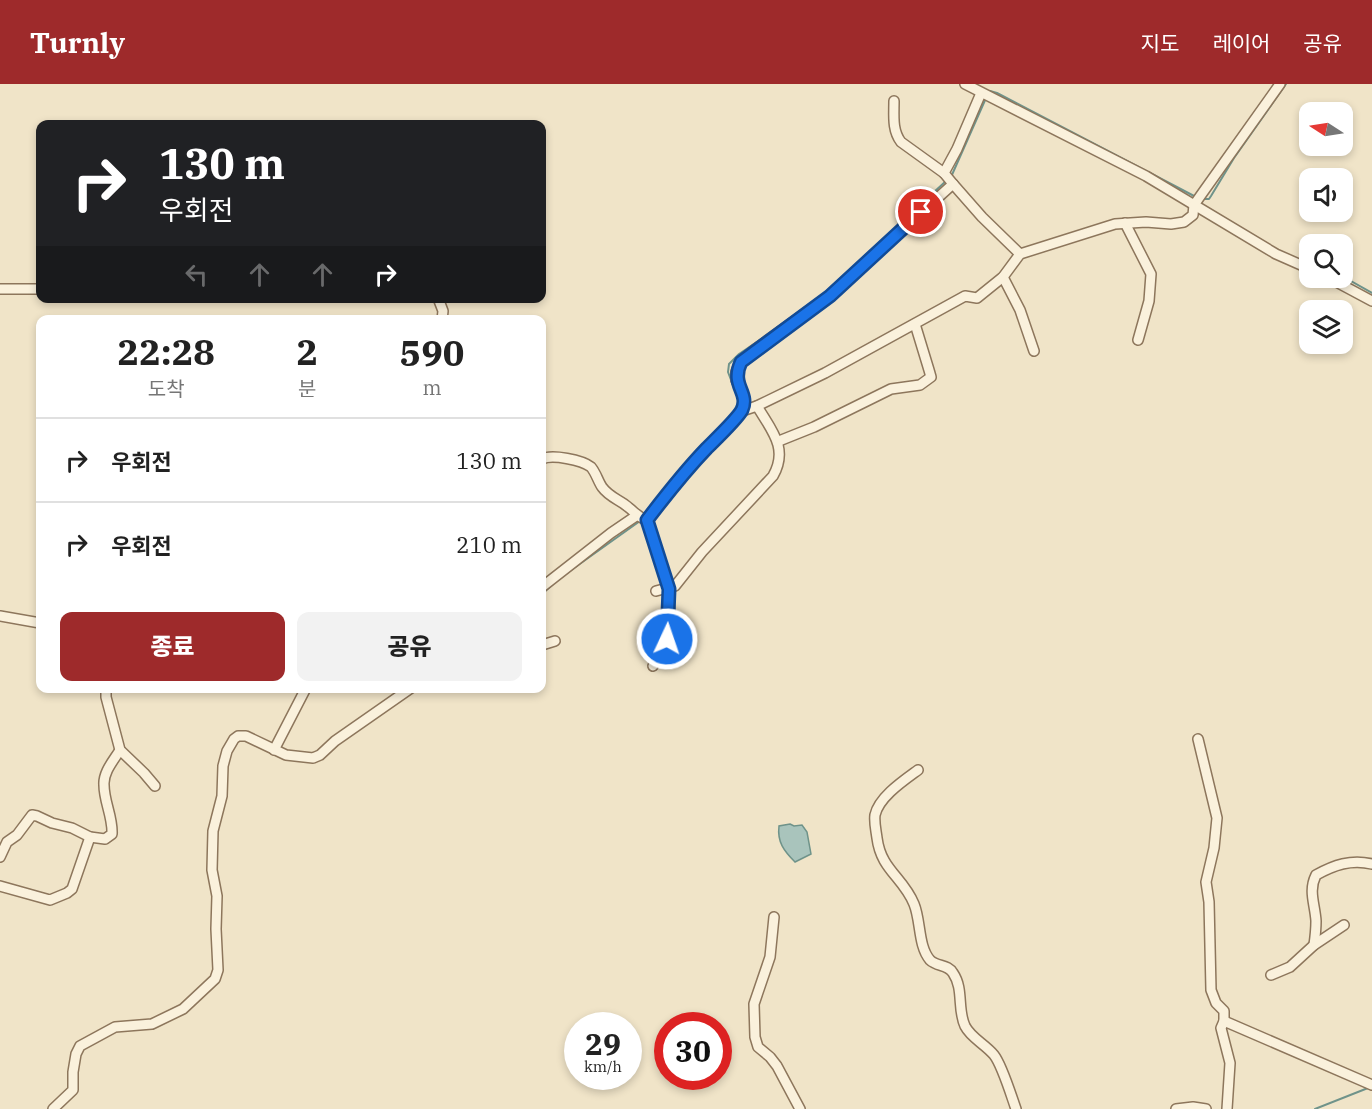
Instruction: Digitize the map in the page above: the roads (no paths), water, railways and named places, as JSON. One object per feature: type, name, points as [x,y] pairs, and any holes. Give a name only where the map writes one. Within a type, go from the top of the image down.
[{"type":"street","points":[[546,585],[611,533],[642,518],[742,411],[825,373],[964,296],[977,298],[1003,277],[1020,254],[1115,224],[1184,222],[1193,214],[1198,200],[1280,84]]},
{"type":"street","points":[[970,85],[985,95],[1198,200],[1276,254],[1299,264]]},
{"type":"street","points":[[742,411],[744,396],[736,380],[736,372],[741,362],[830,296],[948,179],[957,149],[985,95]]},
{"type":"street","points":[[894,101],[894,126],[901,142],[948,179],[982,218],[1020,254]]},
{"type":"street","points":[[1125,223],[1151,274],[1149,301],[1138,340]]},
{"type":"street","points":[[1003,277],[1020,310],[1034,351]]},
{"type":"street","points":[[1347,288],[1372,302]]},
{"type":"street","points":[[0,289],[36,289]]},
{"type":"street","points":[[779,441],[814,427],[891,389],[926,382],[931,377],[915,324]]},
{"type":"street","points":[[656,591],[675,586],[702,552],[773,476],[780,464],[779,441],[757,406]]},
{"type":"street","points":[[546,458],[555,457],[571,460],[591,468],[610,496],[642,518],[669,589],[667,639],[654,666]]},
{"type":"street","points":[[0,616],[36,622]]},
{"type":"street","points":[[546,644],[555,641]]},
{"type":"street","points":[[106,693],[120,750],[155,786]]},
{"type":"street","points":[[274,750],[303,693]]},
{"type":"street","points":[[53,1109],[74,1090],[73,1072],[80,1046],[115,1028],[152,1024],[183,1009],[215,979],[218,970],[217,896],[212,870],[213,831],[222,796],[223,766],[231,742],[238,736],[246,736],[286,755],[313,758],[404,693]]},
{"type":"street","points":[[1198,739],[1217,818],[1214,848],[1206,882],[1209,902],[1211,990],[1216,1003],[1224,1011],[1221,1028],[1230,1063],[1227,1109]]},
{"type":"street","points":[[0,857],[7,842],[17,835],[32,815],[72,828],[90,837],[105,839],[112,834],[104,784],[106,773],[120,750]]},
{"type":"street","points":[[918,770],[879,803],[875,818],[878,848],[882,858],[913,901],[923,945],[929,958],[935,964],[948,967],[955,975],[960,989],[965,1027],[995,1056],[1016,1109]]},
{"type":"street","points":[[0,886],[50,900],[67,893],[72,889],[90,837]]},
{"type":"street","points":[[1314,945],[1316,922],[1311,896],[1312,883],[1316,874],[1341,863],[1372,864]]},
{"type":"street","points":[[774,916],[770,957],[754,1004],[755,1037],[758,1047],[777,1066],[800,1109]]},
{"type":"street","points":[[1271,975],[1290,968],[1314,945],[1344,925]]},
{"type":"street","points":[[1224,1021],[1372,1085]]},
{"type":"street","points":[[1176,1109],[1193,1107],[1206,1109]]},
{"type":"water","points":[[802,825],[807,832],[811,854],[795,862],[785,850],[779,837],[779,826]]},
{"type":"waterway","points":[[1202,199],[1209,199],[1234,158],[1286,84]]},
{"type":"waterway","points":[[989,92],[997,93],[1196,197]]},
{"type":"waterway","points":[[951,177],[986,98]]},
{"type":"waterway","points":[[818,299],[946,181]]},
{"type":"waterway","points":[[1353,282],[1372,293]]},
{"type":"waterway","points":[[722,425],[734,412],[739,401],[728,372],[729,364],[739,354],[782,325]]},
{"type":"waterway","points":[[644,516],[663,493]]},
{"type":"waterway","points":[[567,573],[640,521]]},
{"type":"waterway","points":[[546,590],[553,584]]},
{"type":"waterway","points":[[1315,1109],[1368,1088]]}]
